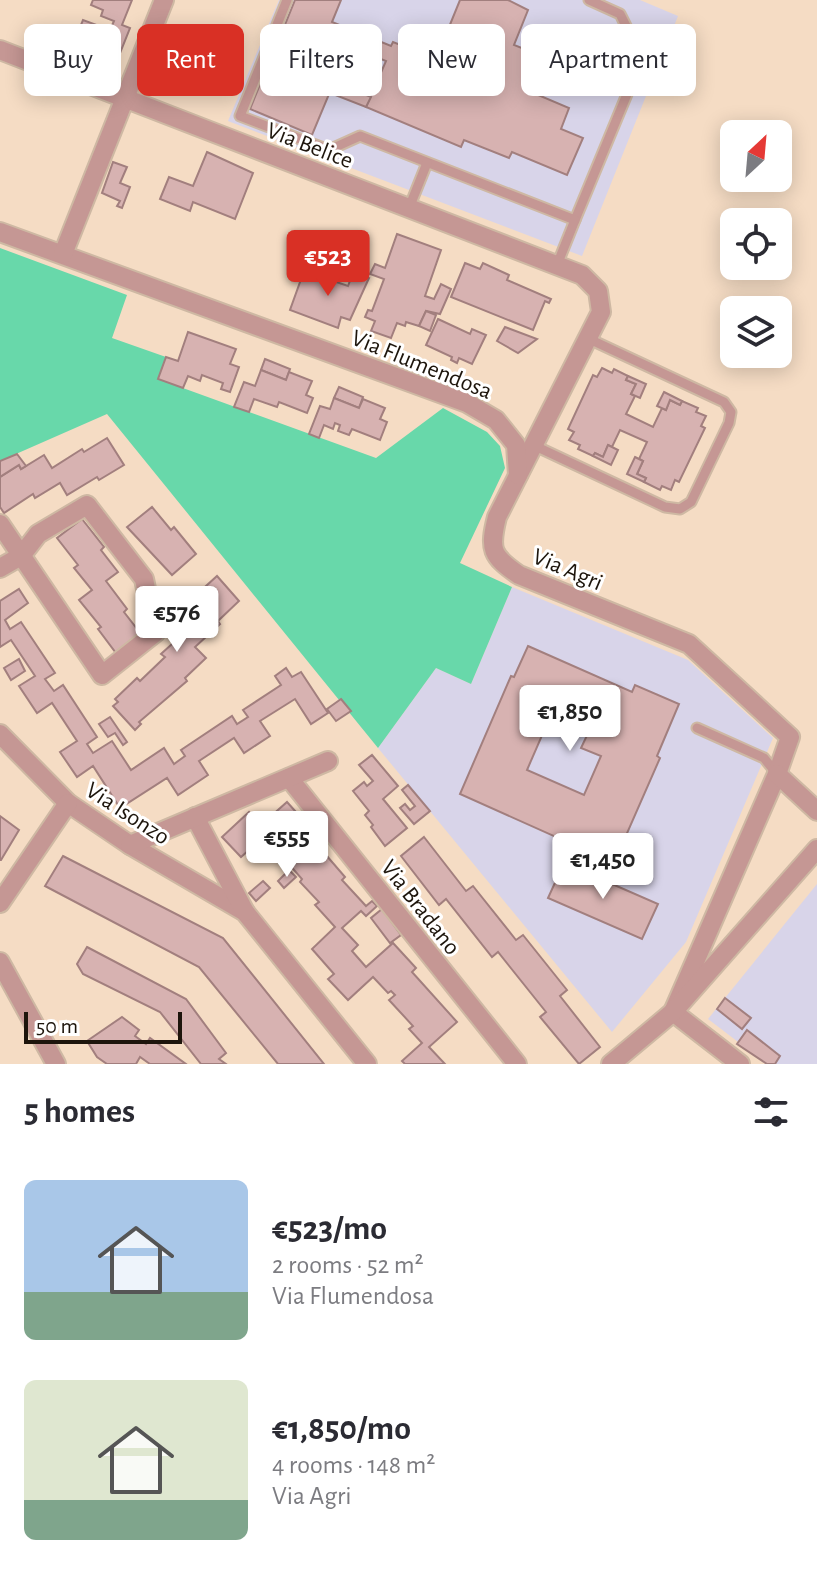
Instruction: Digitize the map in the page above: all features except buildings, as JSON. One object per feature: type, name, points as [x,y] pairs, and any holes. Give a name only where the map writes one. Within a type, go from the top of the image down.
[{"type":"street","points":[[63,254],[164,0]]},
{"type":"street","name":"Via Belice","points":[[0,50],[126,99],[234,127],[409,208],[582,275],[598,291]]},
{"type":"street","name":"Via Flumendosa","points":[[0,232],[467,403],[496,420],[516,445],[518,475]]},
{"type":"street","name":"Via Agri","points":[[598,291],[601,312],[497,517],[491,541],[498,560],[519,575],[689,644],[790,737],[777,774],[673,1012]]},
{"type":"street","points":[[0,524],[21,556],[102,675],[155,633],[144,579],[87,505],[38,534],[21,556],[0,568]]},
{"type":"street","name":"Via Isonzo","points":[[0,734],[68,803],[130,845],[245,912]]},
{"type":"street","points":[[130,845],[328,761]]},
{"type":"street","points":[[777,774],[817,811]]},
{"type":"street","name":"Via Bradano","points":[[289,778],[517,1064]]},
{"type":"street","points":[[0,903],[68,803]]},
{"type":"street","name":"Via Isonzo","points":[[195,817],[245,912],[367,1064]]},
{"type":"street","points":[[611,1064],[673,1012],[817,849]]},
{"type":"street","points":[[0,962],[56,1064]]},
{"type":"street","points":[[673,1012],[740,1064]]},
{"type":"lane","points":[[287,0],[234,127],[329,150],[360,136],[575,220]]},
{"type":"lane","points":[[557,265],[642,58],[620,14],[589,0]]},
{"type":"lane","points":[[409,208],[427,163]]},
{"type":"lane","points":[[533,445],[665,507],[680,509],[691,502],[729,423],[731,412],[724,402],[587,338]]},
{"type":"lane","points":[[697,728],[764,758],[777,774]]},
{"type":"shaded area","points":[[279,0],[640,0],[678,16],[675,24],[521,24],[521,96],[646,96],[582,256],[228,121],[239,96],[244,96],[244,83],[260,45],[260,96],[382,96],[382,24],[269,24]]},
{"type":"shaded area","points":[[512,587],[688,660],[773,738],[686,942],[612,1032],[378,748],[436,668],[471,684]]},
{"type":"shaded area","points":[[817,884],[817,1064],[767,1064],[708,1019]]},
{"type":"green space","points":[[0,248],[127,295],[112,338],[166,357],[158,379],[376,458],[443,408],[487,432],[500,446],[505,468],[460,563],[512,587],[471,684],[436,668],[378,748],[107,414],[0,461]]}]
